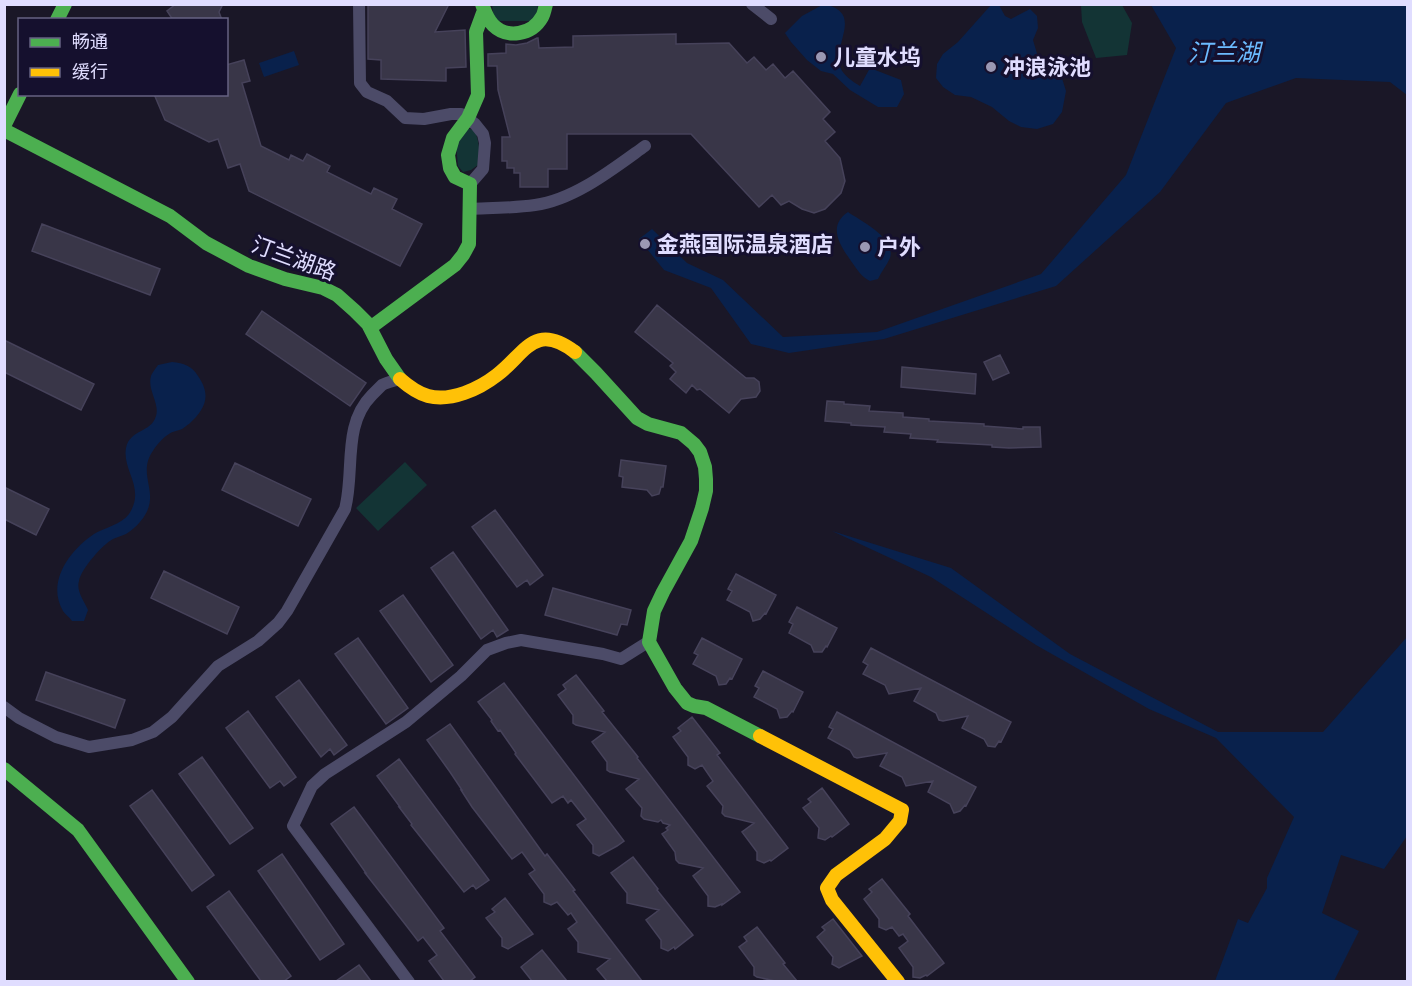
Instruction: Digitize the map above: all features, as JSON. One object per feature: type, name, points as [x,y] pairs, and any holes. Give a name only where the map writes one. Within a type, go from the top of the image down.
[{"type":"street","points":[[58,18],[65,4]]},
{"type":"street","points":[[359,4],[360,83],[367,92],[387,101],[405,118],[424,119],[461,114],[475,124],[483,134],[485,143],[483,169],[470,184],[469,244],[455,265],[370,328]]},
{"type":"street","points":[[481,7],[489,23],[498,30],[509,34],[520,34],[531,30],[539,22],[545,13],[546,4]]},
{"type":"street","points":[[752,4],[771,19]]},
{"type":"street","points":[[470,184],[455,177],[450,168],[448,155],[453,138],[468,118],[478,95],[476,32],[481,7]]},
{"type":"street","points":[[4,128],[19,96]]},
{"type":"street","name":"汀兰湖路","points":[[4,128],[170,216],[183,228],[243,263],[280,278],[315,285],[335,294],[370,328],[388,363],[400,379],[412,389],[430,397],[452,396],[472,390],[500,372],[524,348],[537,341],[549,340],[563,345],[582,359],[638,420],[654,427],[679,432],[694,442],[704,460],[707,478],[706,497],[692,540],[654,611],[648,642]]},
{"type":"street","points":[[470,209],[535,205],[558,200],[602,177],[645,146]]},
{"type":"street","points":[[4,707],[19,718],[56,737],[89,747],[132,740],[153,732],[172,717],[218,666],[258,641],[278,623],[287,611],[345,509],[349,496],[351,447],[356,418],[368,399],[383,385],[400,379]]},
{"type":"street","points":[[409,981],[294,826],[312,786],[325,774],[406,722],[461,676],[487,650],[521,640],[621,659],[648,642],[679,695],[691,705],[705,708],[902,810],[900,821],[885,839],[836,875],[827,888],[832,900],[898,981]]},
{"type":"street","points":[[4,769],[78,830],[188,981]]},
{"type":"green space","points":[[492,5],[538,5],[536,21],[494,21]]},
{"type":"green space","points":[[1081,5],[1122,5],[1132,23],[1127,55],[1096,58],[1082,22]]},
{"type":"green space","points":[[466,128],[474,130],[476,134],[479,156],[478,165],[463,172],[458,166],[456,144]]},
{"type":"green space","points":[[405,462],[427,485],[378,531],[356,508]]},
{"type":"water","name":"儿童水坞","points":[[824,4],[836,8],[845,21],[839,57],[843,73],[860,86],[870,68],[901,80],[904,94],[897,107],[878,107],[850,90],[833,74],[821,71],[807,60],[791,42],[785,33],[802,16]]},
{"type":"water","name":"冲浪泳池","points":[[991,5],[999,5],[1005,16],[1011,19],[1030,9],[1037,16],[1038,28],[1033,40],[1038,57],[1047,69],[1061,75],[1066,91],[1062,112],[1053,124],[1037,129],[1021,127],[1009,121],[992,107],[971,97],[955,95],[943,87],[936,78],[937,64],[943,54],[958,42]]},
{"type":"water","name":"汀兰湖","points":[[1151,5],[1407,5],[1407,95],[1390,82],[1296,78],[1226,103],[1160,192],[1056,286],[884,339],[789,353],[751,344],[711,288],[664,270],[639,239],[652,229],[687,263],[723,280],[783,337],[877,332],[1041,274],[1126,175],[1176,48]]},
{"type":"water","points":[[294,51],[299,65],[264,77],[259,63]]},
{"type":"water","name":"户外","points":[[848,212],[869,225],[888,244],[890,258],[878,279],[870,281],[862,275],[840,242],[838,223]]},
{"type":"water","points":[[172,362],[187,366],[196,373],[205,390],[205,402],[189,424],[166,436],[153,451],[147,465],[149,507],[139,523],[126,534],[113,539],[104,546],[88,564],[78,585],[88,610],[84,621],[72,621],[63,611],[58,600],[59,578],[69,558],[85,541],[122,520],[134,505],[134,488],[127,464],[126,448],[132,437],[150,426],[156,416],[157,411],[150,381],[152,375],[158,365]]},
{"type":"water","points":[[832,531],[951,568],[1070,654],[1218,732],[1323,732],[1407,637],[1407,836],[1384,869],[1341,855],[1322,913],[1359,931],[1334,981],[1215,981],[1238,919],[1248,923],[1267,888],[1267,878],[1294,817],[1216,738],[1149,709],[1036,645],[931,577]]},
{"type":"building","points":[[176,4],[223,4],[219,12],[221,18],[172,18],[167,11]]},
{"type":"building","points":[[368,4],[449,4],[435,32],[465,30],[466,67],[446,68],[446,81],[381,79],[381,60],[368,59]]},
{"type":"building","points":[[676,34],[676,44],[729,43],[747,63],[754,57],[766,70],[773,64],[785,78],[793,71],[830,112],[823,119],[835,132],[825,141],[840,158],[845,181],[841,193],[825,209],[814,213],[789,201],[781,205],[772,195],[759,207],[691,134],[567,134],[567,169],[548,169],[548,187],[520,187],[520,173],[514,173],[514,168],[507,168],[507,161],[502,161],[502,137],[510,137],[498,90],[497,66],[488,66],[488,54],[506,53],[506,44],[527,43],[537,38],[539,48],[573,47],[573,36]]},
{"type":"building","points":[[244,60],[250,81],[242,83],[261,146],[289,160],[291,155],[303,161],[307,154],[330,166],[327,172],[371,194],[374,188],[397,199],[392,209],[422,224],[400,266],[249,191],[240,164],[228,168],[218,139],[209,142],[165,120],[155,96],[228,96],[228,64]]},
{"type":"building","points":[[42,224],[160,269],[150,295],[32,251]]},
{"type":"building","points":[[657,305],[746,378],[754,378],[759,382],[760,391],[756,397],[741,399],[729,413],[700,389],[697,390],[692,385],[686,393],[670,379],[676,372],[670,366],[673,363],[635,332]]},
{"type":"building","points":[[262,311],[366,383],[350,406],[246,334]]},
{"type":"building","points":[[4,340],[94,384],[81,410],[4,372]]},
{"type":"building","points":[[1000,355],[1009,373],[993,380],[984,362]]},
{"type":"building","points":[[902,367],[976,374],[975,394],[901,387]]},
{"type":"building","points":[[827,401],[870,406],[869,411],[903,413],[903,417],[929,419],[929,421],[1023,429],[1023,427],[1040,427],[1041,447],[1009,448],[937,442],[938,440],[910,438],[911,434],[884,432],[885,427],[825,421]]},
{"type":"building","points":[[621,460],[666,466],[663,487],[659,494],[652,496],[647,490],[622,487],[623,477],[619,476]]},
{"type":"building","points":[[235,463],[311,499],[298,526],[222,490]]},
{"type":"building","points":[[4,487],[49,509],[36,535],[4,519]]},
{"type":"building","points":[[495,510],[543,575],[530,585],[527,580],[517,587],[472,527]]},
{"type":"building","points":[[453,552],[508,630],[497,637],[493,630],[481,639],[431,568]]},
{"type":"building","points":[[164,571],[239,607],[227,634],[151,598]]},
{"type":"building","points":[[736,574],[776,595],[766,614],[760,619],[753,621],[750,612],[727,600],[732,591],[728,589]]},
{"type":"building","points":[[553,588],[631,610],[627,625],[621,624],[617,635],[545,615]]},
{"type":"building","points":[[403,595],[453,665],[431,682],[380,611]]},
{"type":"building","points":[[797,607],[837,628],[822,652],[814,652],[811,645],[789,633],[793,624],[789,622]]},
{"type":"building","points":[[358,638],[408,708],[386,724],[335,654]]},
{"type":"building","points":[[702,638],[742,659],[732,679],[730,678],[726,684],[719,685],[716,676],[693,664],[698,655],[694,653]]},
{"type":"building","points":[[871,648],[1011,722],[1001,742],[999,741],[995,747],[988,746],[984,739],[962,728],[968,716],[939,720],[936,713],[914,701],[921,688],[889,694],[885,685],[863,674],[868,665],[863,662]]},
{"type":"building","points":[[763,671],[803,692],[793,712],[787,717],[780,718],[777,709],[754,697],[759,688],[755,686]]},
{"type":"building","points":[[46,672],[125,700],[115,728],[36,700]]},
{"type":"building","points":[[576,675],[740,892],[722,905],[708,906],[708,896],[693,876],[703,868],[679,863],[676,860],[675,852],[662,834],[668,830],[666,828],[670,825],[661,820],[658,822],[644,819],[641,816],[642,808],[626,789],[639,779],[607,770],[607,762],[592,742],[605,732],[573,723],[573,715],[558,695],[566,689],[563,685]]},
{"type":"building","points":[[299,680],[347,745],[334,755],[330,749],[321,757],[276,697]]},
{"type":"building","points":[[504,683],[624,841],[599,856],[593,853],[593,845],[577,825],[586,819],[571,800],[568,803],[563,796],[552,803],[478,702]]},
{"type":"building","points":[[248,711],[296,777],[284,786],[280,781],[270,788],[226,728]]},
{"type":"building","points":[[837,712],[976,787],[966,806],[954,813],[950,804],[928,792],[933,781],[906,786],[902,777],[880,766],[887,753],[854,757],[850,750],[828,738],[833,729],[829,727]]},
{"type":"building","points":[[692,717],[720,753],[717,755],[788,848],[771,861],[764,863],[757,860],[757,852],[742,832],[754,823],[725,816],[722,813],[723,806],[707,786],[713,781],[702,765],[695,769],[688,765],[688,757],[673,737],[681,731],[678,728]]},
{"type":"building","points":[[450,724],[545,856],[547,854],[575,890],[573,891],[642,981],[607,981],[597,969],[610,959],[578,952],[578,942],[568,929],[577,922],[571,913],[568,915],[557,902],[551,905],[544,902],[544,894],[529,874],[535,870],[522,852],[512,859],[472,807],[427,740]]},
{"type":"building","points":[[202,757],[253,828],[230,844],[179,774]]},
{"type":"building","points":[[399,759],[489,880],[476,889],[473,885],[464,892],[411,825],[377,776]]},
{"type":"building","points":[[822,788],[849,824],[825,840],[818,838],[819,828],[803,808],[811,802],[808,799]]},
{"type":"building","points":[[152,790],[214,875],[192,891],[130,806]]},
{"type":"building","points":[[354,807],[444,928],[440,931],[475,977],[470,981],[444,981],[429,961],[437,955],[423,937],[418,941],[365,873],[331,824]]},
{"type":"building","points":[[282,854],[344,944],[320,960],[258,871]]},
{"type":"building","points":[[633,857],[693,935],[675,949],[674,947],[668,951],[661,948],[661,940],[646,920],[659,910],[627,903],[627,893],[611,873]]},
{"type":"building","points":[[882,879],[944,963],[927,976],[913,977],[913,967],[899,948],[908,941],[903,934],[899,936],[892,927],[886,930],[879,927],[879,919],[864,899],[872,892],[869,889]]},
{"type":"building","points":[[229,891],[291,976],[284,981],[261,981],[207,907]]},
{"type":"building","points":[[505,898],[533,934],[508,949],[502,946],[502,938],[486,918],[495,912],[492,909]]},
{"type":"building","points":[[833,919],[862,956],[839,968],[832,964],[833,957],[817,937],[825,930],[822,927]]},
{"type":"building","points":[[757,927],[797,981],[775,981],[754,975],[754,967],[739,947],[747,941],[744,937]]},
{"type":"building","points":[[542,950],[567,981],[532,981],[521,967]]},
{"type":"building","points":[[359,965],[371,981],[336,981]]},
{"type":"traffic: fast","points":[[58,18],[65,4]]},
{"type":"traffic: fast","points":[[482,4],[493,25],[512,33],[526,31],[538,23],[543,16],[546,4]]},
{"type":"traffic: fast","points":[[370,328],[455,265],[469,244],[470,184],[455,177],[450,168],[448,155],[453,138],[468,118],[478,95],[476,32],[483,13]]},
{"type":"traffic: fast","points":[[4,126],[19,96]]},
{"type":"traffic: fast","points":[[4,130],[170,216],[206,243],[249,266],[285,279],[323,288],[337,295],[368,324],[386,359],[400,379]]},
{"type":"traffic: fast","points":[[575,352],[637,418],[648,424],[681,433],[700,452],[706,479],[702,508],[691,541],[654,611],[649,642],[675,688],[687,703],[706,708],[760,736]]},
{"type":"traffic: fast","points":[[4,769],[78,830],[188,982]]},
{"type":"traffic: slow","points":[[400,379],[424,395],[455,396],[482,385],[507,367],[523,350],[540,340],[561,343],[575,352]]},
{"type":"traffic: slow","points":[[760,736],[902,810],[900,821],[885,839],[836,875],[827,888],[832,900],[898,982]]},
{"type":"place","name":"儿童水坞","points":[[821,57]]},
{"type":"place","name":"冲浪泳池","points":[[991,67]]},
{"type":"place","name":"金燕国际温泉酒店","points":[[645,244]]},
{"type":"place","name":"户外","points":[[865,247]]}]
